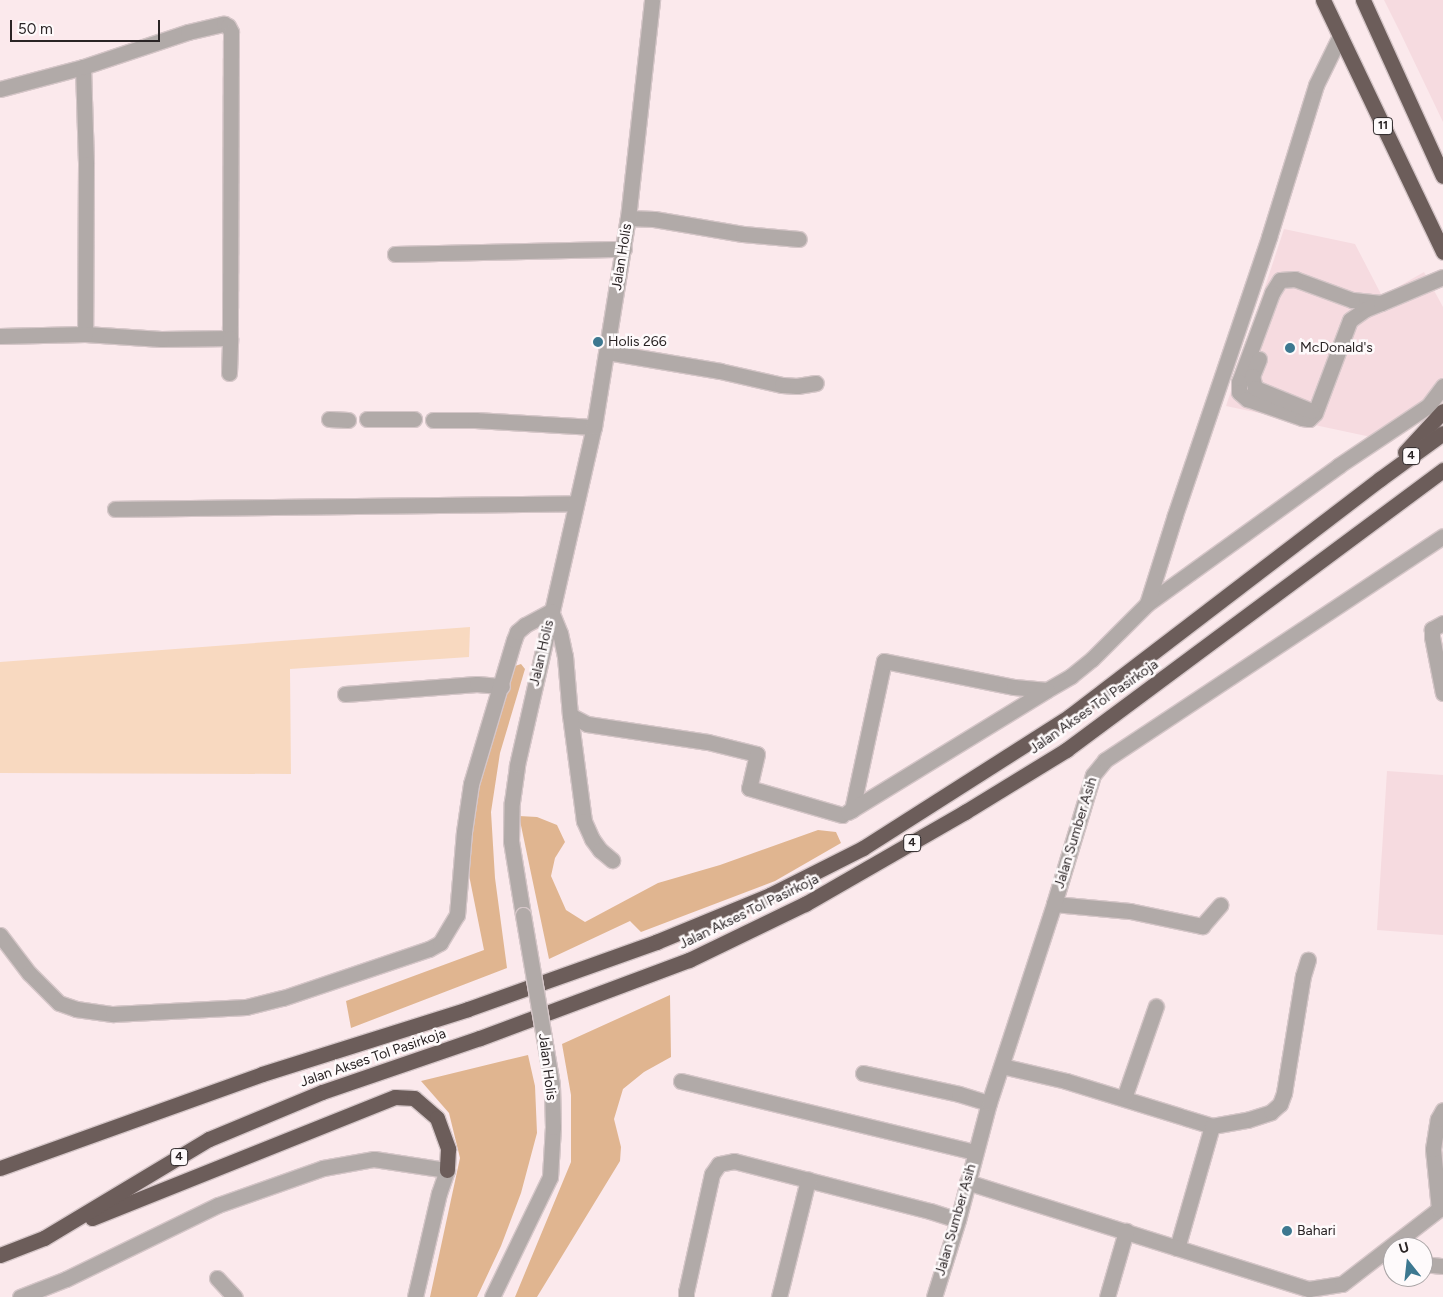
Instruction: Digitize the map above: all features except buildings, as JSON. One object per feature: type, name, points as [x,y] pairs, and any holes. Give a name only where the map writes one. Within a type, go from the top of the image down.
[{"type":"highway","name":"11","points":[[1323,0],[1443,252]]},
{"type":"highway","name":"11","points":[[1363,0],[1443,176]]},
{"type":"highway","points":[[1380,479],[1443,411]]},
{"type":"highway","name":"Jalan Akses Tol Pasirkoja","points":[[0,1168],[262,1074],[486,1003],[656,942],[770,895],[863,848],[1070,716],[1443,433]]},
{"type":"highway","name":"Jalan Akses Tol Pasirkoja","points":[[0,1255],[44,1238],[209,1139],[322,1092],[480,1038],[689,960],[805,904],[965,812],[1066,750],[1441,473]]},
{"type":"highway","points":[[44,1238],[395,1097],[414,1098],[437,1118],[448,1149],[446,1170]]},
{"type":"street","name":"Jalan Holis","points":[[492,1297],[550,1177],[552,1085],[511,841],[512,802],[517,765],[594,427],[624,249],[652,0]]},
{"type":"street","points":[[0,89],[83,68],[188,32],[224,24],[229,28],[229,373]]},
{"type":"street","points":[[1147,604],[1175,515],[1269,237],[1316,85],[1340,36]]},
{"type":"street","points":[[83,68],[86,164],[85,334]]},
{"type":"street","points":[[628,218],[654,219],[743,234],[799,239]]},
{"type":"street","points":[[395,254],[624,249]]},
{"type":"street","points":[[1381,303],[1352,300],[1295,279],[1280,280],[1272,293],[1239,382],[1238,392],[1246,398],[1302,418],[1310,419],[1315,413],[1350,320],[1366,309],[1381,303],[1443,277]]},
{"type":"street","points":[[0,336],[85,334],[161,338],[230,338]]},
{"type":"street","points":[[607,352],[720,371],[782,385],[798,386],[816,383]]},
{"type":"street","points":[[570,715],[587,724],[708,742],[756,754],[749,788],[842,815],[1071,676],[1092,659],[1147,604],[1338,466],[1428,406],[1443,386]]},
{"type":"street","points":[[329,419],[348,420]]},
{"type":"street","points":[[367,419],[414,419]]},
{"type":"street","points":[[433,420],[475,420],[594,427]]},
{"type":"street","points":[[115,509],[576,503]]},
{"type":"street","name":"Jalan Sumber Asih","points":[[934,1297],[958,1220],[989,1103],[1054,904],[1093,775],[1105,760],[1443,536]]},
{"type":"street","points":[[0,935],[29,974],[59,1003],[76,1009],[113,1014],[246,1007],[283,998],[429,949],[440,943],[457,915],[464,832],[471,784],[517,632],[533,620],[551,611],[560,633],[565,656],[570,715],[584,822],[600,850],[612,860]]},
{"type":"street","points":[[1443,623],[1432,629],[1432,637],[1443,693]]},
{"type":"street","points":[[842,815],[884,661],[1014,687],[1047,690]]},
{"type":"street","points":[[345,694],[477,684],[502,686]]},
{"type":"street","points":[[1054,904],[1130,911],[1202,926],[1220,905]]},
{"type":"street","points":[[1002,1066],[1066,1081],[1212,1126],[1247,1120],[1271,1112],[1280,1104],[1284,1093],[1303,976],[1308,960]]},
{"type":"street","points":[[1124,1098],[1156,1006]]},
{"type":"street","points":[[863,1073],[959,1094],[989,1103]]},
{"type":"street","points":[[682,1081],[975,1152]]},
{"type":"street","points":[[968,1182],[1309,1289],[1322,1288],[1342,1284],[1441,1208],[1433,1149],[1438,1120],[1443,1110]]},
{"type":"street","points":[[1177,1248],[1212,1126]]},
{"type":"street","points":[[20,1297],[66,1279],[218,1205],[323,1168],[374,1159],[446,1170],[415,1297]]},
{"type":"street","points":[[686,1297],[712,1174],[719,1164],[734,1161],[930,1211],[958,1220]]},
{"type":"street","points":[[779,1297],[808,1180]]},
{"type":"street","points":[[1107,1297],[1126,1231]]},
{"type":"street","points":[[1374,1260],[1383,1260]]},
{"type":"street","points":[[217,1278],[234,1297]]},
{"type":"shaded area","points":[[1384,0],[1443,0],[1443,122],[1400,32]]},
{"type":"shaded area","points":[[1284,229],[1355,244],[1382,296],[1424,272],[1443,307],[1443,380],[1439,389],[1371,437],[1226,406]]},
{"type":"shaded area","points":[[470,627],[469,657],[290,669],[291,774],[0,773],[0,662]]},
{"type":"shaded area","points":[[521,664],[525,669],[500,753],[491,812],[495,878],[507,968],[351,1028],[346,1001],[484,950],[469,875],[473,814],[486,756],[515,666]]},
{"type":"shaded area","points":[[1387,771],[1443,775],[1443,935],[1377,930]]},
{"type":"shaded area","points":[[519,816],[537,817],[557,825],[565,842],[555,858],[551,876],[566,910],[585,922],[658,883],[720,865],[818,830],[836,832],[841,843],[775,881],[641,932],[630,921],[549,959]]},
{"type":"shaded area","points":[[670,995],[671,1057],[644,1072],[623,1089],[614,1119],[621,1147],[620,1161],[537,1297],[515,1297],[571,1162],[571,1095],[562,1044]]},
{"type":"shaded area","points":[[528,1055],[535,1086],[537,1133],[521,1193],[501,1246],[477,1297],[430,1297],[460,1158],[449,1113],[421,1081]]},
{"type":"place","name":"Holis 266","points":[[598,342]]},
{"type":"place","name":"McDonald's","points":[[1290,348]]},
{"type":"place","name":"Bahari","points":[[1287,1231]]}]
